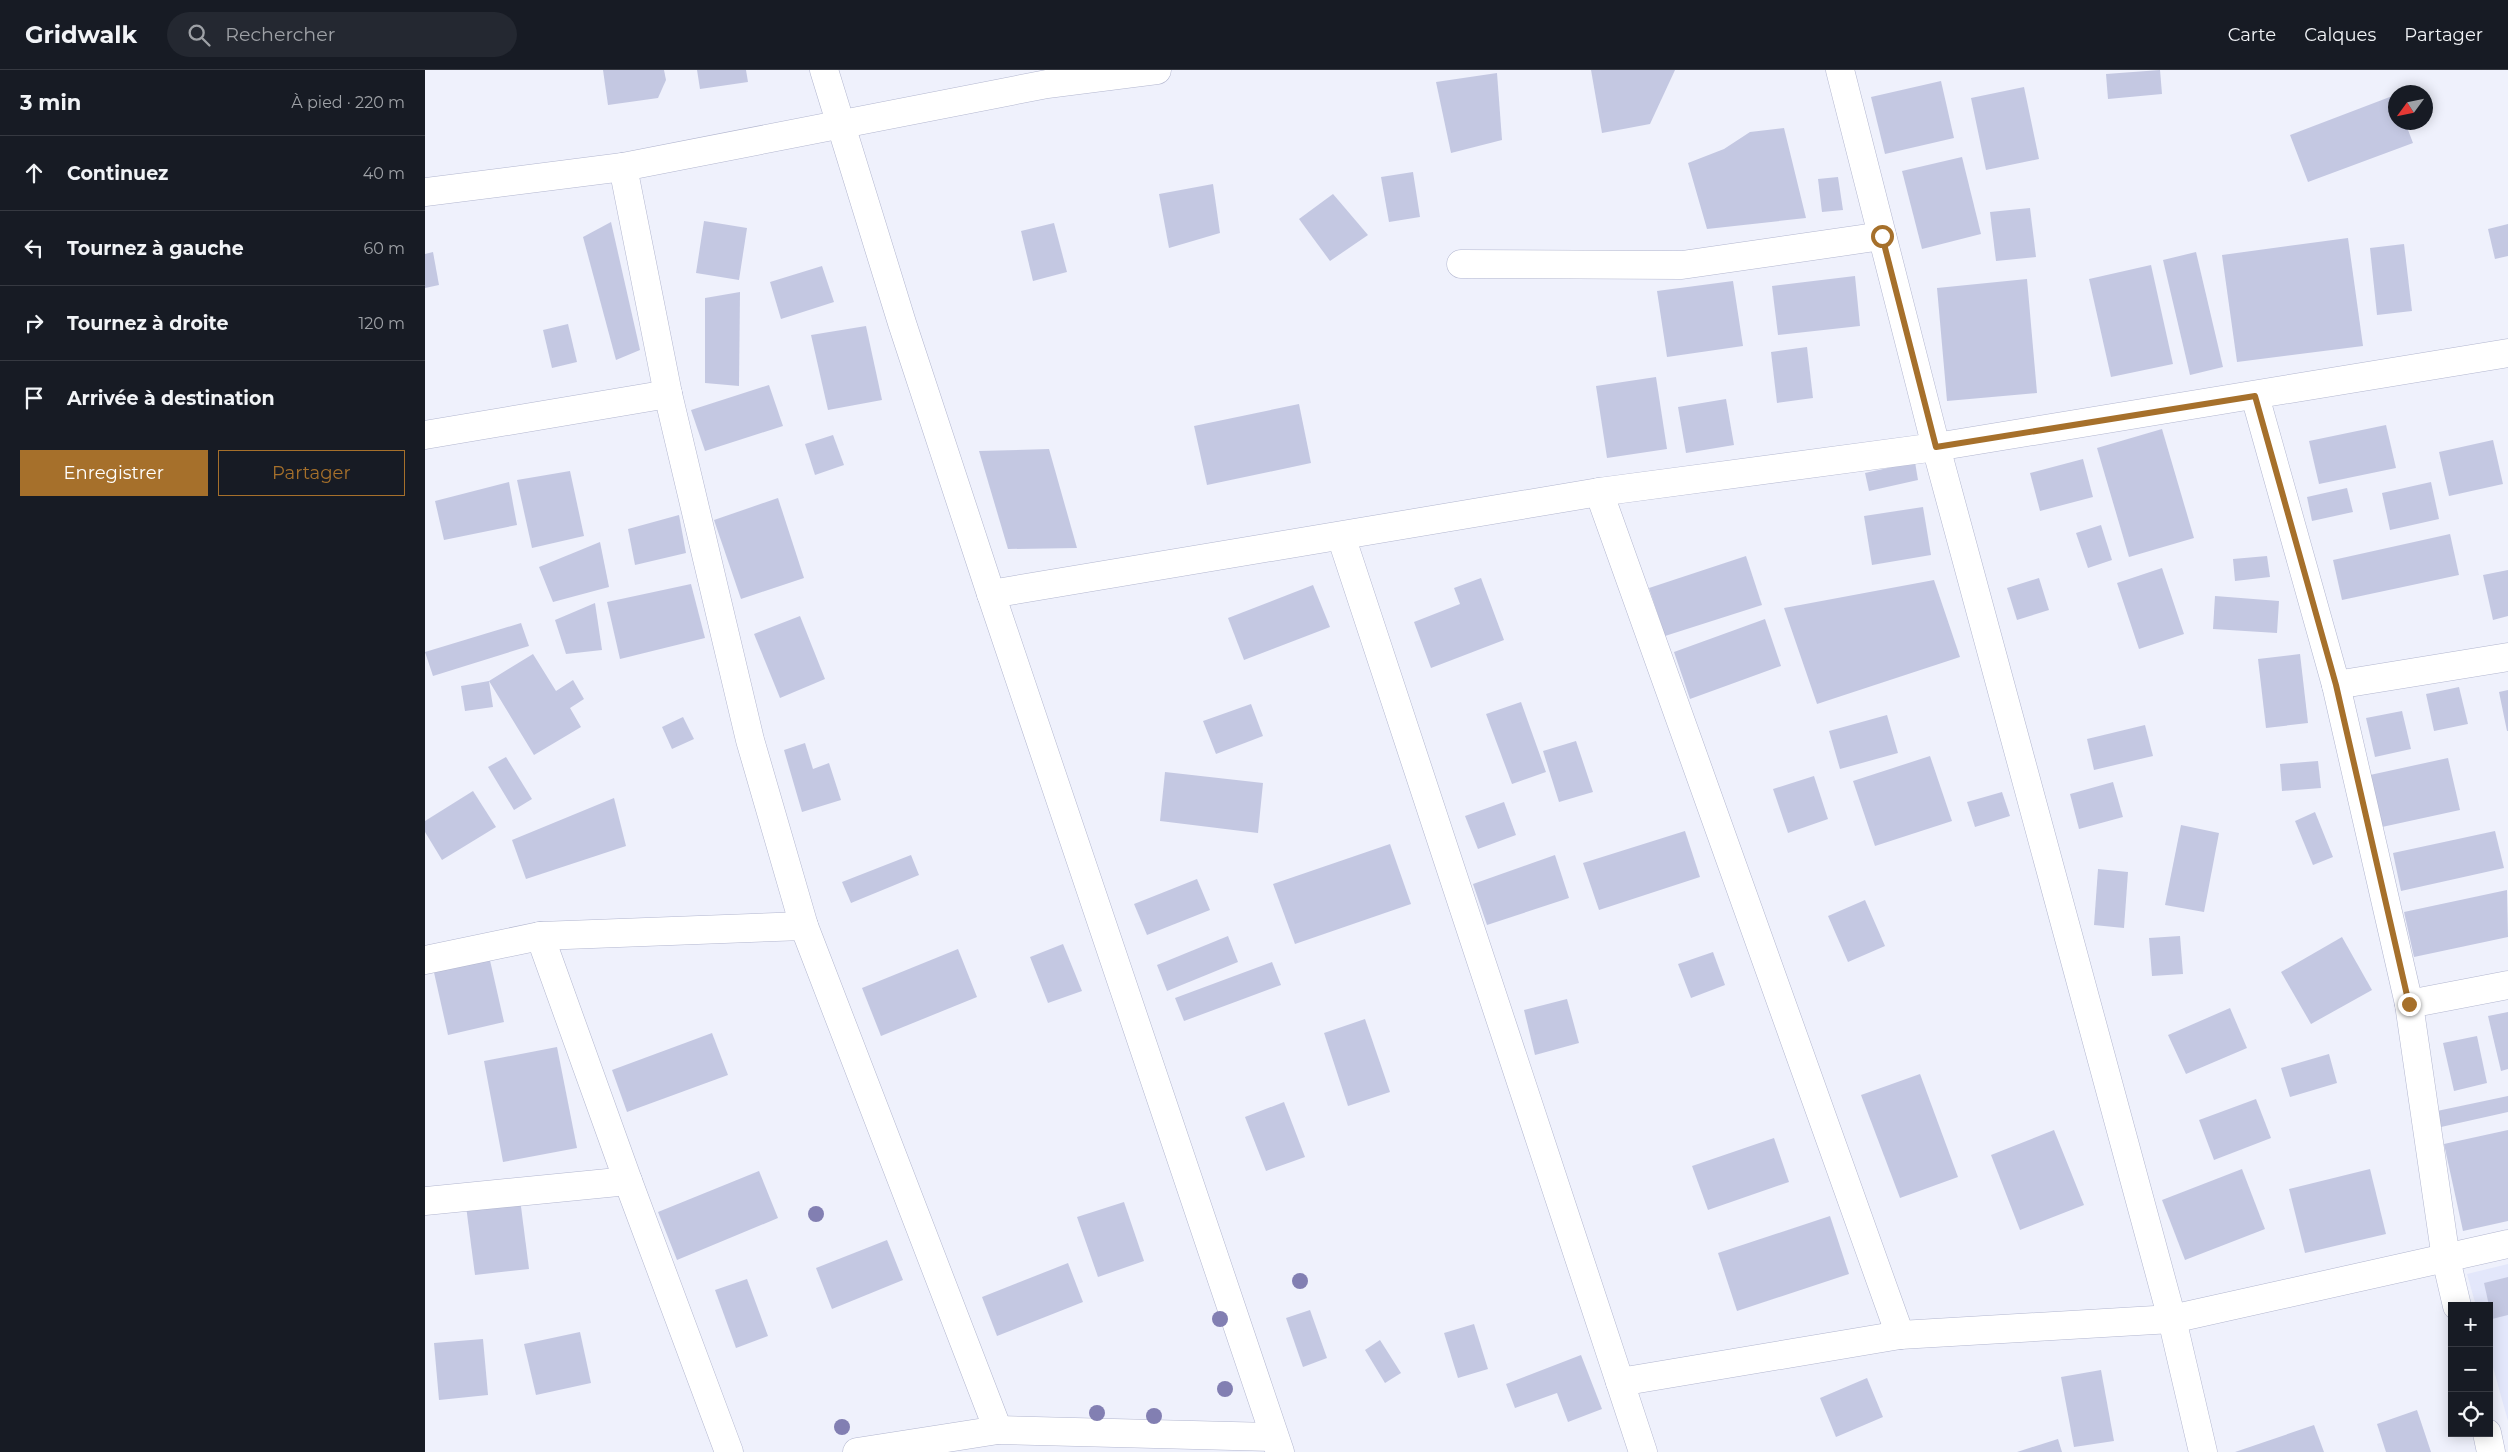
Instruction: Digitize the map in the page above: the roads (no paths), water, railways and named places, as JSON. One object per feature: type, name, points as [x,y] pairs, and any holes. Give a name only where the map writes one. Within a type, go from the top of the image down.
[{"type":"street","points":[[825,70],[840,126],[991,594],[1277,1444],[998,1430],[857,1452]]},
{"type":"street","points":[[425,192],[623,166],[840,126],[1045,77],[1157,70]]},
{"type":"street","points":[[1840,70],[1936,447],[2172,1320],[2203,1452]]},
{"type":"street","points":[[623,166],[668,394],[750,740],[804,926],[998,1430]]},
{"type":"street","points":[[1461,264],[1682,265],[1882,236]]},
{"type":"street","points":[[991,594],[1599,492],[1936,447],[2508,353]]},
{"type":"street","points":[[425,435],[668,394]]},
{"type":"street","points":[[2255,396],[2336,685],[2409,1004],[2446,1259],[2456,1302]]},
{"type":"street","points":[[1599,492],[1900,1335]]},
{"type":"street","points":[[1341,536],[1643,1452]]},
{"type":"street","points":[[2336,685],[2508,657]]},
{"type":"street","points":[[425,960],[540,936],[804,926]]},
{"type":"street","points":[[540,936],[628,1181],[729,1452]]},
{"type":"street","points":[[2409,1004],[2508,985]]},
{"type":"street","points":[[425,1201],[628,1181]]},
{"type":"street","points":[[1620,1382],[1900,1335],[2172,1320],[2508,1244]]},
{"type":"street","points":[[2488,1437],[2491,1452]]}]
